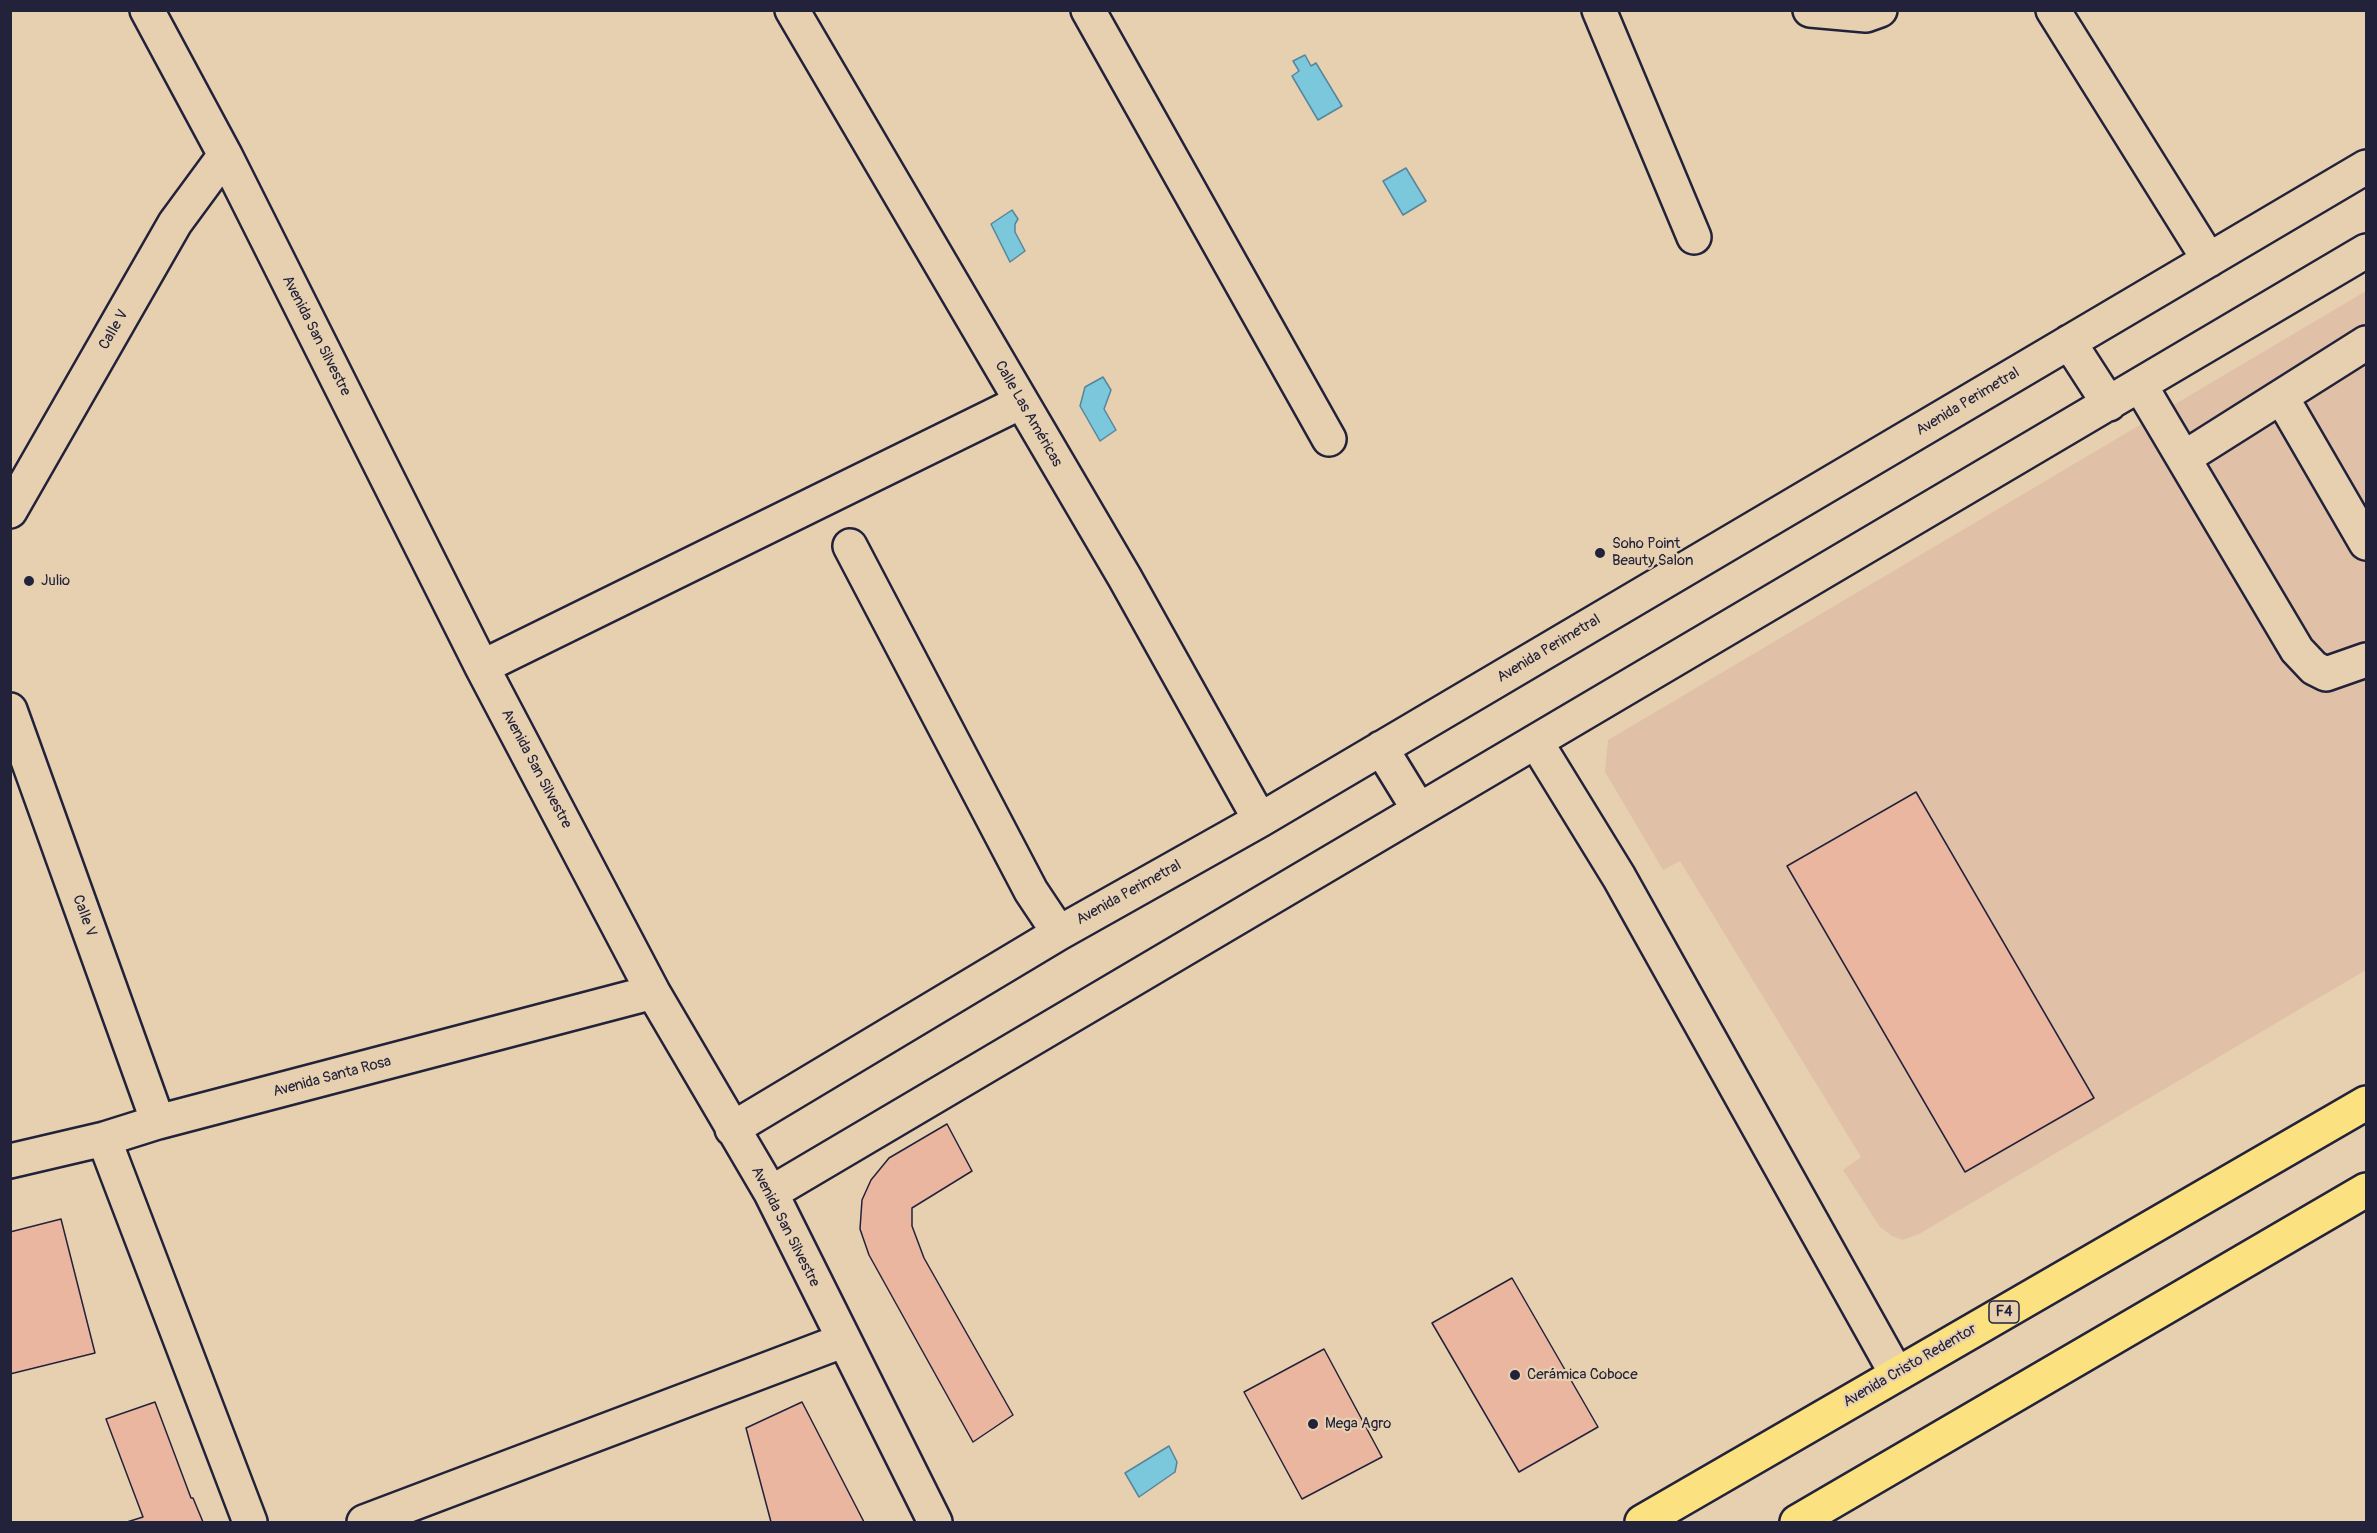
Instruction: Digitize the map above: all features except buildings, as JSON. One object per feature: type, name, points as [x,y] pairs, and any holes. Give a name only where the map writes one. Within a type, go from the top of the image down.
[{"type":"highway","name":"Avenida Cristo Redentor","points":[[1642,1522],[1896,1373],[2367,1103]]},
{"type":"highway","points":[[1797,1522],[2367,1190]]},
{"type":"street","name":"Avenida San Silvestre","points":[[147,10],[225,155],[482,667],[652,992],[771,1193],[842,1341],[935,1522]]},
{"type":"street","name":"Calle Las Américas","points":[[792,10],[1125,578],[1260,820]]},
{"type":"street","points":[[1088,10],[1329,439]]},
{"type":"street","points":[[1599,10],[1694,237]]},
{"type":"street","points":[[1810,10],[1866,15],[1880,10]]},
{"type":"street","points":[[2053,10],[2209,260]]},
{"type":"street","name":"Calle V","points":[[10,511],[175,223],[225,155]]},
{"type":"street","name":"Avenida Perimetral","points":[[732,1129],[1059,933],[1260,820],[2367,167]]},
{"type":"street","points":[[771,1193],[2367,251]]},
{"type":"street","points":[[2068,342],[2109,404]]},
{"type":"street","points":[[2184,458],[2367,343]]},
{"type":"street","points":[[2140,385],[2297,650],[2314,668],[2326,674],[2367,660]]},
{"type":"street","points":[[2282,398],[2367,543]]},
{"type":"street","points":[[482,667],[1021,402]]},
{"type":"street","points":[[850,546],[1031,891],[1059,933]]},
{"type":"street","name":"Calle V","points":[[10,710],[158,1122]]},
{"type":"street","points":[[1536,742],[1619,877],[1896,1373]]},
{"type":"street","points":[[1381,748],[1419,810]]},
{"type":"street","name":"Avenida Santa Rosa","points":[[10,1161],[104,1139],[158,1122],[652,992]]},
{"type":"street","points":[[104,1139],[250,1522]]},
{"type":"street","points":[[364,1522],[842,1341]]},
{"type":"shaded area","points":[[2366,291],[2366,970],[1919,1234],[1903,1240],[1892,1236],[1880,1227],[1843,1170],[1861,1157],[1680,861],[1663,870],[1605,772],[1608,740]]},
{"type":"water","points":[[1305,55],[1311,66],[1316,63],[1342,106],[1318,120],[1292,76],[1299,71],[1293,61]]},
{"type":"water","points":[[1406,168],[1426,201],[1403,215],[1383,181]]},
{"type":"water","points":[[1012,210],[1018,219],[1015,232],[1025,251],[1010,262],[991,224]]},
{"type":"water","points":[[1103,377],[1111,390],[1104,409],[1116,430],[1100,441],[1080,406],[1085,387]]},
{"type":"water","points":[[1169,1446],[1177,1462],[1175,1472],[1139,1497],[1125,1473]]},
{"type":"place","name":"Soho Point Beauty Salon","points":[[1600,553]]},
{"type":"place","name":"Julio","points":[[29,581]]},
{"type":"place","name":"Cerámica Coboce","points":[[1515,1375]]},
{"type":"place","name":"Mega Agro","points":[[1313,1424]]}]
